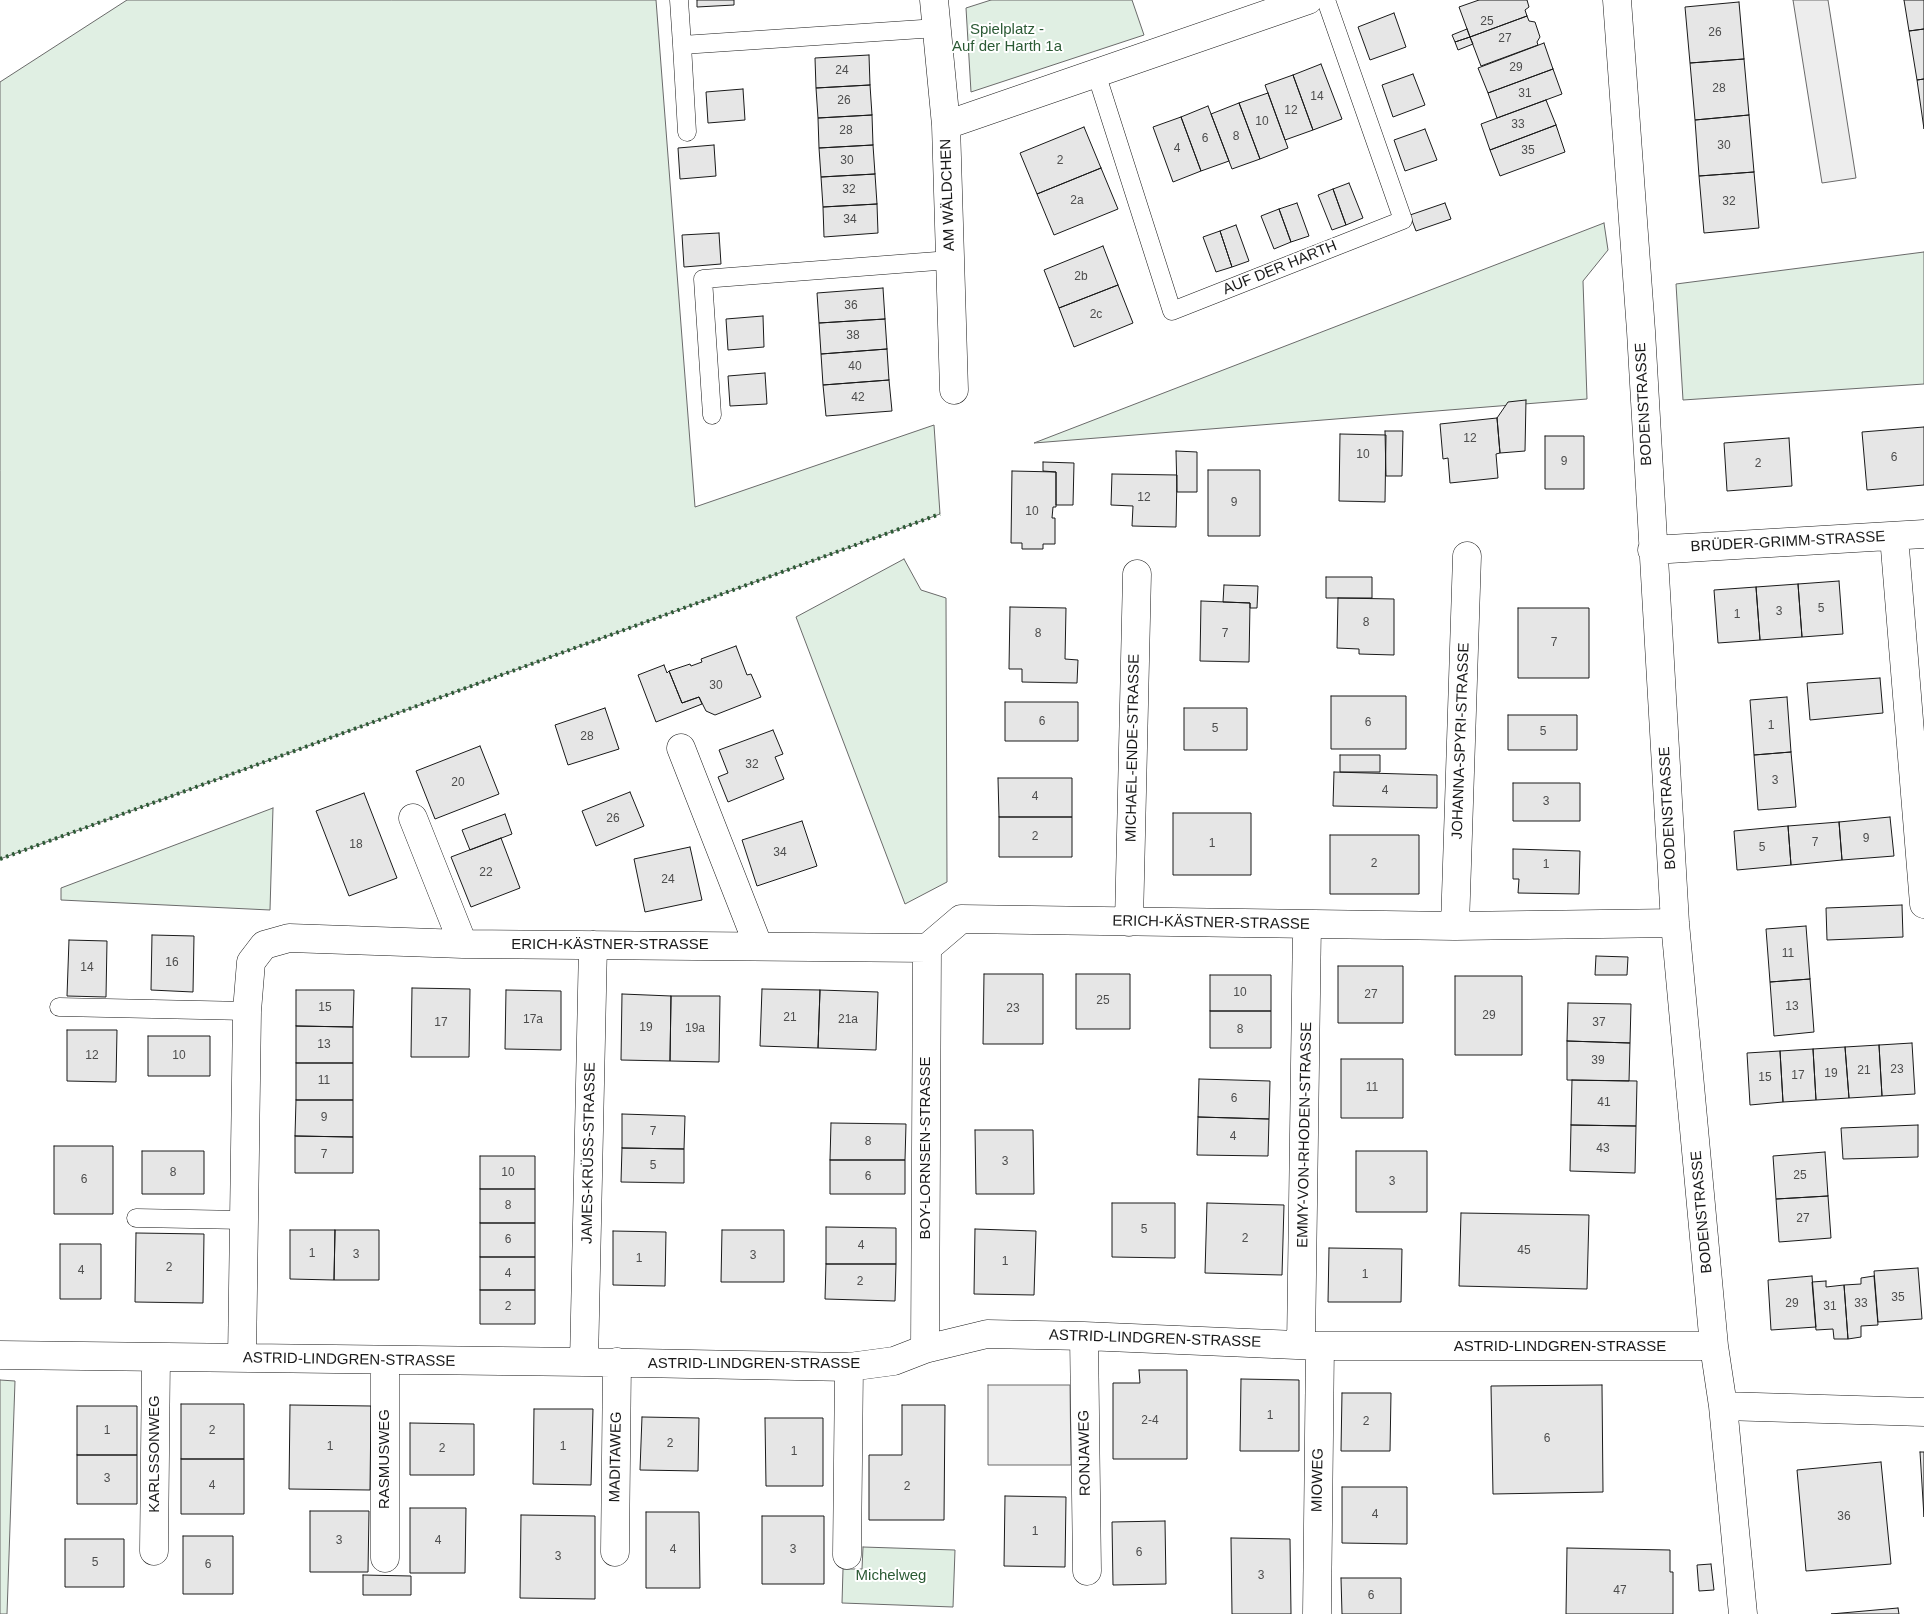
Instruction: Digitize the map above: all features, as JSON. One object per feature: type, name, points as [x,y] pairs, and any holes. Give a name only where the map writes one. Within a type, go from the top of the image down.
[{"type":"street","name":"AM WÄLDCHEN","points":[[934,0],[946,126],[954,390]]},
{"type":"street","points":[[946,126],[1308,0]]},
{"type":"street","name":"BODENSTRASSE","points":[[1618,0],[1641,331],[1674,923],[1714,1346],[1723,1406],[1743,1614]]},
{"type":"street","name":"BRÜDER-GRIMM-STRASSE","points":[[1652,550],[1924,534]]},
{"type":"street","points":[[1894,536],[1920,797],[1924,904]]},
{"type":"street","name":"JOHANNA-SPYRI-STRASSE","points":[[1455,926],[1467,556]]},
{"type":"street","name":"MICHAEL-ENDE-STRASSE","points":[[1129,922],[1137,574]]},
{"type":"street","points":[[681,748],[758,945]]},
{"type":"street","points":[[413,818],[463,944]]},
{"type":"street","name":"ERICH-KÄSTNER-STRASSE","points":[[242,1358],[247,1011],[251,962],[264,945],[289,938],[463,944],[758,945],[927,948],[961,919],[1455,926],[1674,923]]},
{"type":"street","name":"EMMY-VON-RHODEN-STRASSE","points":[[1307,924],[1311,1345]]},
{"type":"street","name":"JAMES-KRÜSS-STRASSE","points":[[584,1362],[593,945]]},
{"type":"street","name":"BOY-LORNSEN-STRASSE","points":[[924,1349],[927,948]]},
{"type":"street","name":"ASTRID-LINDGREN-STRASSE","points":[[0,1355],[617,1362],[849,1367],[894,1361],[924,1349],[987,1334],[1311,1345],[1714,1346]]},
{"type":"street","name":"RONJAWEG","points":[[1084,1336],[1086,1571]]},
{"type":"street","name":"MIOWEG","points":[[1311,1345],[1317,1614]]},
{"type":"street","name":"KARLSSONWEG","points":[[154,1551],[156,1357]]},
{"type":"street","name":"RASMUSWEG","points":[[385,1360],[385,1558]]},
{"type":"street","name":"MADITAWEG","points":[[615,1552],[617,1362]]},
{"type":"street","points":[[847,1555],[849,1367]]},
{"type":"street","points":[[1723,1406],[1924,1412]]},
{"type":"lane","points":[[679,0],[687,132]]},
{"type":"lane","name":"AUF DER HARTH","points":[[1096,73],[1172,311],[1403,220],[1326,0]]},
{"type":"lane","points":[[682,45],[937,28]]},
{"type":"lane","points":[[712,415],[703,279],[950,260]]},
{"type":"lane","points":[[58,1007],[247,1011]]},
{"type":"lane","points":[[136,1218],[244,1220]]},
{"type":"green space","points":[[127,0],[656,0],[695,507],[934,425],[940,514],[0,859],[0,82]]},
{"type":"green space","name":"Spielplatz - Auf der Harth 1a","points":[[991,0],[1132,0],[1144,35],[971,92],[966,8]]},
{"type":"green space","points":[[1604,223],[1608,250],[1583,281],[1587,399],[1034,443]]},
{"type":"green space","points":[[1924,252],[1924,384],[1683,400],[1676,284]]},
{"type":"green space","points":[[904,559],[921,590],[946,598],[947,882],[905,904],[796,617]]},
{"type":"green space","points":[[273,808],[270,910],[61,900],[61,888]]},
{"type":"green space","points":[[0,1380],[15,1381],[7,1614],[0,1614]]},
{"type":"green space","name":"Michelweg","points":[[863,1547],[955,1550],[953,1607],[842,1603],[843,1569],[862,1569]]},
{"type":"shaded area","points":[[1793,0],[1828,0],[1856,178],[1822,183]]},
{"type":"shaded area","points":[[988,1385],[1070,1385],[1071,1465],[988,1465]]},
{"type":"building","points":[[697,0],[734,0],[734,5],[697,7]]},
{"type":"building","points":[[1479,0],[1527,0],[1529,7],[1525,10],[1527,16],[1470,37],[1459,7]]},
{"type":"building","points":[[1904,0],[1924,0],[1924,29],[1909,31]]},
{"type":"building","points":[[1739,2],[1744,59],[1690,63],[1685,7]]},
{"type":"building","points":[[1394,13],[1406,47],[1370,60],[1358,27]]},
{"type":"building","points":[[1527,16],[1529,21],[1535,22],[1540,37],[1537,42],[1538,45],[1481,66],[1470,37]]},
{"type":"building","points":[[1467,29],[1470,37],[1455,42],[1452,35]]},
{"type":"building","points":[[1924,29],[1924,79],[1917,80],[1909,31]]},
{"type":"building","points":[[1470,37],[1473,44],[1458,50],[1455,42]]},
{"type":"building","points":[[1544,43],[1553,69],[1488,93],[1478,68]]},
{"type":"building","points":[[869,55],[870,85],[816,88],[815,58]]},
{"type":"building","points":[[1744,59],[1749,115],[1695,120],[1690,63]]},
{"type":"building","points":[[1321,64],[1342,119],[1313,130],[1293,75]]},
{"type":"building","points":[[1553,69],[1562,94],[1497,118],[1488,93]]},
{"type":"building","points":[[1413,74],[1425,105],[1393,117],[1382,85]]},
{"type":"building","points":[[1293,75],[1313,130],[1285,140],[1265,85]]},
{"type":"building","points":[[1924,79],[1924,129],[1917,80]]},
{"type":"building","points":[[870,85],[872,115],[818,118],[816,88]]},
{"type":"building","points":[[743,89],[745,120],[708,123],[706,92]]},
{"type":"building","points":[[1268,93],[1288,148],[1260,159],[1239,103]]},
{"type":"building","points":[[1546,100],[1556,125],[1490,150],[1481,124]]},
{"type":"building","points":[[1239,103],[1260,159],[1232,169],[1211,114]]},
{"type":"building","points":[[1208,106],[1229,161],[1201,171],[1181,117]]},
{"type":"building","points":[[872,115],[873,145],[819,148],[818,118]]},
{"type":"building","points":[[1749,115],[1754,172],[1699,176],[1695,120]]},
{"type":"building","points":[[1181,117],[1201,171],[1173,182],[1153,127]]},
{"type":"building","points":[[1556,125],[1565,152],[1500,176],[1490,150]]},
{"type":"building","points":[[1084,127],[1101,168],[1037,194],[1020,153]]},
{"type":"building","points":[[1425,129],[1437,160],[1405,171],[1394,140]]},
{"type":"building","points":[[714,145],[716,176],[680,179],[678,148]]},
{"type":"building","points":[[873,145],[875,174],[821,177],[819,148]]},
{"type":"building","points":[[1101,168],[1118,209],[1054,235],[1037,194]]},
{"type":"building","points":[[1754,172],[1759,228],[1704,233],[1699,176]]},
{"type":"building","points":[[875,174],[877,204],[823,207],[821,177]]},
{"type":"building","points":[[1349,183],[1363,218],[1346,225],[1333,189]]},
{"type":"building","points":[[1333,189],[1346,225],[1332,230],[1318,195]]},
{"type":"building","points":[[1297,203],[1309,236],[1291,242],[1279,209]]},
{"type":"building","points":[[1445,203],[1451,219],[1416,231],[1410,215]]},
{"type":"building","points":[[877,204],[878,233],[824,237],[823,207]]},
{"type":"building","points":[[1279,209],[1291,242],[1274,249],[1261,216]]},
{"type":"building","points":[[1236,225],[1249,261],[1232,267],[1220,231]]},
{"type":"building","points":[[1220,231],[1232,267],[1216,272],[1203,237]]},
{"type":"building","points":[[719,233],[721,264],[684,267],[682,235]]},
{"type":"building","points":[[1103,246],[1118,285],[1059,308],[1044,270]]},
{"type":"building","points":[[1118,285],[1133,323],[1074,347],[1059,308]]},
{"type":"building","points":[[883,288],[885,319],[819,323],[817,293]]},
{"type":"building","points":[[763,316],[764,347],[728,350],[726,319]]},
{"type":"building","points":[[885,319],[887,349],[821,354],[819,323]]},
{"type":"building","points":[[887,349],[889,380],[823,385],[821,354]]},
{"type":"building","points":[[765,373],[767,404],[730,406],[728,376]]},
{"type":"building","points":[[889,380],[892,411],[826,416],[823,385]]},
{"type":"building","points":[[1526,400],[1525,451],[1500,453],[1497,418],[1508,402]]},
{"type":"building","points":[[1497,418],[1500,453],[1496,454],[1498,478],[1450,483],[1448,458],[1443,459],[1440,424]]},
{"type":"building","points":[[1924,427],[1924,485],[1867,490],[1862,432]]},
{"type":"building","points":[[1385,431],[1403,431],[1402,476],[1386,476]]},
{"type":"building","points":[[1340,434],[1386,435],[1385,502],[1339,501]]},
{"type":"building","points":[[1545,436],[1584,436],[1584,489],[1545,489]]},
{"type":"building","points":[[1789,438],[1792,486],[1727,491],[1724,443]]},
{"type":"building","points":[[1176,451],[1197,452],[1197,492],[1177,492]]},
{"type":"building","points":[[1043,462],[1074,463],[1073,505],[1056,505],[1056,472],[1043,471]]},
{"type":"building","points":[[1208,470],[1260,470],[1260,536],[1208,536]]},
{"type":"building","points":[[1012,471],[1056,472],[1056,507],[1053,507],[1052,518],[1055,518],[1055,544],[1043,544],[1043,549],[1022,549],[1022,543],[1011,543]]},
{"type":"building","points":[[1112,474],[1177,475],[1176,527],[1132,526],[1133,506],[1111,505]]},
{"type":"building","points":[[1326,577],[1372,577],[1372,598],[1326,598]]},
{"type":"building","points":[[1839,581],[1843,634],[1802,637],[1798,584]]},
{"type":"building","points":[[1798,584],[1802,637],[1760,640],[1756,587]]},
{"type":"building","points":[[1224,585],[1258,586],[1257,608],[1250,608],[1250,603],[1223,602]]},
{"type":"building","points":[[1756,587],[1760,640],[1718,643],[1714,590]]},
{"type":"building","points":[[1338,598],[1394,599],[1394,655],[1359,654],[1359,649],[1337,648]]},
{"type":"building","points":[[1201,601],[1250,603],[1249,662],[1200,661]]},
{"type":"building","points":[[1010,607],[1066,608],[1065,659],[1078,660],[1077,683],[1022,682],[1022,669],[1009,669]]},
{"type":"building","points":[[1518,608],[1589,608],[1589,678],[1518,678]]},
{"type":"building","points":[[736,646],[747,675],[751,674],[761,697],[715,715],[706,711],[699,697],[682,703],[669,671],[702,662],[701,659]]},
{"type":"building","points":[[664,665],[667,673],[669,671],[682,703],[699,697],[702,704],[656,722],[638,675]]},
{"type":"building","points":[[1880,678],[1883,713],[1810,720],[1807,683]]},
{"type":"building","points":[[1331,696],[1406,696],[1406,749],[1331,749]]},
{"type":"building","points":[[1787,697],[1791,752],[1754,755],[1750,700]]},
{"type":"building","points":[[1005,702],[1078,702],[1078,741],[1005,741]]},
{"type":"building","points":[[605,708],[619,749],[568,765],[555,725]]},
{"type":"building","points":[[1184,708],[1247,708],[1247,750],[1184,750]]},
{"type":"building","points":[[1508,715],[1577,715],[1577,750],[1508,750]]},
{"type":"building","points":[[773,730],[783,754],[775,757],[784,779],[728,802],[718,777],[728,773],[719,750]]},
{"type":"building","points":[[480,746],[499,794],[435,819],[416,771]]},
{"type":"building","points":[[1791,752],[1796,807],[1758,810],[1754,755]]},
{"type":"building","points":[[1340,755],[1380,755],[1380,772],[1340,772]]},
{"type":"building","points":[[1334,772],[1437,775],[1437,808],[1333,806]]},
{"type":"building","points":[[998,778],[1072,778],[1072,817],[999,817]]},
{"type":"building","points":[[1513,783],[1580,783],[1580,821],[1513,821]]},
{"type":"building","points":[[630,792],[644,826],[596,846],[582,811]]},
{"type":"building","points":[[364,793],[397,878],[349,896],[316,811]]},
{"type":"building","points":[[1173,813],[1251,813],[1251,875],[1173,875]]},
{"type":"building","points":[[505,814],[512,834],[470,850],[462,830]]},
{"type":"building","points":[[999,817],[1072,817],[1072,857],[999,857]]},
{"type":"building","points":[[1890,817],[1894,856],[1842,860],[1839,822]]},
{"type":"building","points":[[802,821],[817,866],[757,886],[742,840]]},
{"type":"building","points":[[1839,822],[1842,860],[1791,865],[1788,826]]},
{"type":"building","points":[[1788,826],[1791,865],[1737,870],[1734,831]]},
{"type":"building","points":[[1330,835],[1419,835],[1419,894],[1330,894]]},
{"type":"building","points":[[501,838],[520,888],[471,907],[451,857]]},
{"type":"building","points":[[690,847],[702,900],[645,912],[634,859]]},
{"type":"building","points":[[1513,849],[1580,851],[1579,894],[1518,893],[1519,879],[1513,879]]},
{"type":"building","points":[[1902,905],[1903,937],[1827,940],[1826,908]]},
{"type":"building","points":[[1806,926],[1810,979],[1770,982],[1766,929]]},
{"type":"building","points":[[152,935],[194,936],[193,992],[151,990]]},
{"type":"building","points":[[69,940],[107,941],[106,997],[67,996]]},
{"type":"building","points":[[1596,956],[1628,957],[1627,975],[1595,975]]},
{"type":"building","points":[[1338,966],[1403,966],[1403,1023],[1338,1023]]},
{"type":"building","points":[[984,974],[1043,974],[1043,1044],[983,1044]]},
{"type":"building","points":[[1076,974],[1130,974],[1130,1029],[1076,1029]]},
{"type":"building","points":[[1210,975],[1271,975],[1271,1011],[1210,1011]]},
{"type":"building","points":[[1455,976],[1522,976],[1522,1055],[1455,1055]]},
{"type":"building","points":[[1810,979],[1814,1032],[1774,1036],[1770,982]]},
{"type":"building","points":[[412,988],[470,989],[469,1057],[411,1057]]},
{"type":"building","points":[[762,989],[820,990],[818,1048],[760,1046]]},
{"type":"building","points":[[296,990],[354,990],[353,1027],[296,1026]]},
{"type":"building","points":[[506,990],[561,991],[561,1050],[505,1049]]},
{"type":"building","points":[[820,990],[878,992],[876,1050],[818,1048]]},
{"type":"building","points":[[622,994],[671,996],[670,1061],[621,1060]]},
{"type":"building","points":[[671,996],[720,996],[719,1062],[670,1061]]},
{"type":"building","points":[[1568,1003],[1631,1004],[1630,1043],[1567,1041]]},
{"type":"building","points":[[1210,1011],[1271,1011],[1271,1048],[1210,1048]]},
{"type":"building","points":[[296,1026],[353,1027],[353,1063],[296,1063]]},
{"type":"building","points":[[67,1030],[117,1030],[116,1082],[67,1081]]},
{"type":"building","points":[[148,1036],[210,1036],[210,1076],[148,1076]]},
{"type":"building","points":[[1567,1041],[1630,1043],[1629,1081],[1567,1080]]},
{"type":"building","points":[[1912,1043],[1915,1094],[1882,1096],[1879,1045]]},
{"type":"building","points":[[1879,1045],[1882,1096],[1849,1098],[1845,1047]]},
{"type":"building","points":[[1845,1047],[1849,1098],[1816,1100],[1813,1049]]},
{"type":"building","points":[[1813,1049],[1816,1100],[1783,1102],[1780,1051]]},
{"type":"building","points":[[1780,1051],[1783,1102],[1750,1105],[1747,1053]]},
{"type":"building","points":[[1341,1059],[1403,1059],[1403,1118],[1341,1118]]},
{"type":"building","points":[[296,1063],[353,1063],[353,1100],[296,1100]]},
{"type":"building","points":[[1199,1079],[1270,1081],[1269,1119],[1198,1117]]},
{"type":"building","points":[[1572,1080],[1637,1081],[1636,1126],[1571,1125]]},
{"type":"building","points":[[296,1100],[353,1100],[353,1137],[295,1136]]},
{"type":"building","points":[[622,1114],[685,1116],[684,1149],[622,1148]]},
{"type":"building","points":[[1198,1117],[1269,1119],[1268,1156],[1197,1155]]},
{"type":"building","points":[[831,1123],[906,1124],[905,1160],[830,1160]]},
{"type":"building","points":[[1571,1125],[1636,1126],[1635,1173],[1570,1171]]},
{"type":"building","points":[[1918,1125],[1918,1157],[1843,1159],[1841,1128]]},
{"type":"building","points":[[975,1130],[1033,1130],[1034,1194],[976,1194]]},
{"type":"building","points":[[295,1136],[353,1137],[353,1173],[295,1173]]},
{"type":"building","points":[[54,1146],[113,1146],[113,1214],[54,1214]]},
{"type":"building","points":[[622,1148],[684,1149],[684,1183],[621,1182]]},
{"type":"building","points":[[142,1151],[204,1151],[204,1194],[142,1194]]},
{"type":"building","points":[[1356,1151],[1427,1151],[1427,1212],[1356,1212]]},
{"type":"building","points":[[1825,1152],[1828,1196],[1776,1199],[1773,1156]]},
{"type":"building","points":[[480,1156],[535,1156],[535,1189],[480,1189]]},
{"type":"building","points":[[830,1160],[905,1160],[905,1194],[830,1194]]},
{"type":"building","points":[[480,1189],[535,1189],[535,1223],[480,1223]]},
{"type":"building","points":[[1828,1196],[1831,1238],[1779,1242],[1776,1199]]},
{"type":"building","points":[[1112,1203],[1175,1203],[1175,1258],[1112,1257]]},
{"type":"building","points":[[1207,1203],[1284,1205],[1282,1275],[1205,1273]]},
{"type":"building","points":[[1461,1213],[1589,1215],[1587,1289],[1459,1286]]},
{"type":"building","points":[[480,1223],[535,1223],[535,1257],[480,1257]]},
{"type":"building","points":[[826,1227],[896,1228],[896,1264],[826,1264]]},
{"type":"building","points":[[975,1229],[1036,1231],[1034,1295],[974,1294]]},
{"type":"building","points":[[290,1230],[335,1230],[334,1280],[290,1279]]},
{"type":"building","points":[[335,1230],[379,1230],[379,1280],[334,1280]]},
{"type":"building","points":[[722,1230],[784,1230],[784,1282],[721,1282]]},
{"type":"building","points":[[613,1231],[666,1232],[665,1286],[613,1285]]},
{"type":"building","points":[[136,1233],[204,1234],[203,1303],[135,1302]]},
{"type":"building","points":[[60,1244],[101,1244],[101,1299],[60,1299]]},
{"type":"building","points":[[1329,1248],[1402,1249],[1401,1302],[1328,1302]]},
{"type":"building","points":[[480,1257],[535,1257],[535,1290],[480,1290]]},
{"type":"building","points":[[826,1264],[896,1264],[895,1301],[825,1299]]},
{"type":"building","points":[[1918,1268],[1922,1319],[1878,1322],[1874,1271]]},
{"type":"building","points":[[1812,1276],[1816,1327],[1771,1330],[1768,1280]]},
{"type":"building","points":[[1874,1276],[1878,1325],[1861,1326],[1861,1337],[1848,1339],[1844,1285],[1861,1284],[1861,1278]]},
{"type":"building","points":[[1826,1281],[1826,1287],[1844,1285],[1848,1339],[1834,1339],[1833,1329],[1816,1330],[1812,1282]]},
{"type":"building","points":[[480,1290],[535,1290],[535,1324],[480,1324]]},
{"type":"building","points":[[1139,1370],[1187,1370],[1187,1459],[1113,1459],[1113,1383],[1140,1383]]},
{"type":"building","points":[[1241,1379],[1299,1380],[1299,1451],[1240,1451]]},
{"type":"building","points":[[1602,1385],[1603,1492],[1493,1494],[1491,1386]]},
{"type":"building","points":[[1342,1393],[1391,1393],[1390,1451],[1341,1451]]},
{"type":"building","points":[[181,1404],[244,1404],[244,1459],[181,1459]]},
{"type":"building","points":[[290,1405],[371,1406],[370,1490],[289,1489]]},
{"type":"building","points":[[902,1405],[945,1405],[944,1520],[869,1520],[869,1455],[902,1455]]},
{"type":"building","points":[[77,1406],[137,1406],[137,1455],[77,1455]]},
{"type":"building","points":[[534,1409],[593,1409],[591,1485],[533,1484]]},
{"type":"building","points":[[642,1417],[699,1418],[698,1471],[640,1470]]},
{"type":"building","points":[[765,1418],[823,1418],[823,1486],[766,1486]]},
{"type":"building","points":[[410,1423],[474,1424],[474,1475],[410,1475]]},
{"type":"building","points":[[1920,1452],[1924,1452],[1924,1517]]},
{"type":"building","points":[[77,1455],[137,1455],[137,1504],[77,1504]]},
{"type":"building","points":[[181,1459],[244,1459],[244,1514],[181,1514]]},
{"type":"building","points":[[1881,1462],[1891,1564],[1806,1571],[1797,1470]]},
{"type":"building","points":[[1342,1487],[1407,1487],[1407,1544],[1342,1543]]},
{"type":"building","points":[[1005,1496],[1066,1497],[1065,1567],[1004,1566]]},
{"type":"building","points":[[410,1508],[466,1508],[465,1573],[410,1573]]},
{"type":"building","points":[[310,1511],[369,1511],[368,1572],[310,1572]]},
{"type":"building","points":[[646,1512],[699,1512],[700,1588],[646,1588]]},
{"type":"building","points":[[521,1515],[595,1516],[595,1599],[520,1598]]},
{"type":"building","points":[[762,1516],[824,1516],[824,1584],[762,1584]]},
{"type":"building","points":[[1165,1521],[1166,1584],[1113,1585],[1112,1522]]},
{"type":"building","points":[[183,1536],[233,1536],[233,1594],[183,1594]]},
{"type":"building","points":[[1231,1538],[1290,1539],[1291,1614],[1232,1614]]},
{"type":"building","points":[[65,1539],[124,1539],[124,1587],[65,1587]]},
{"type":"building","points":[[1567,1548],[1670,1550],[1670,1572],[1673,1572],[1673,1614],[1566,1614]]},
{"type":"building","points":[[1711,1564],[1714,1590],[1699,1591],[1697,1565]]},
{"type":"building","points":[[363,1575],[411,1576],[411,1595],[363,1595]]},
{"type":"building","points":[[1341,1578],[1401,1578],[1401,1614],[1342,1614]]},
{"type":"building","points":[[1898,1608],[1899,1614],[1831,1614]]},
{"type":"hedge","points":[[0,859],[940,514]]}]
